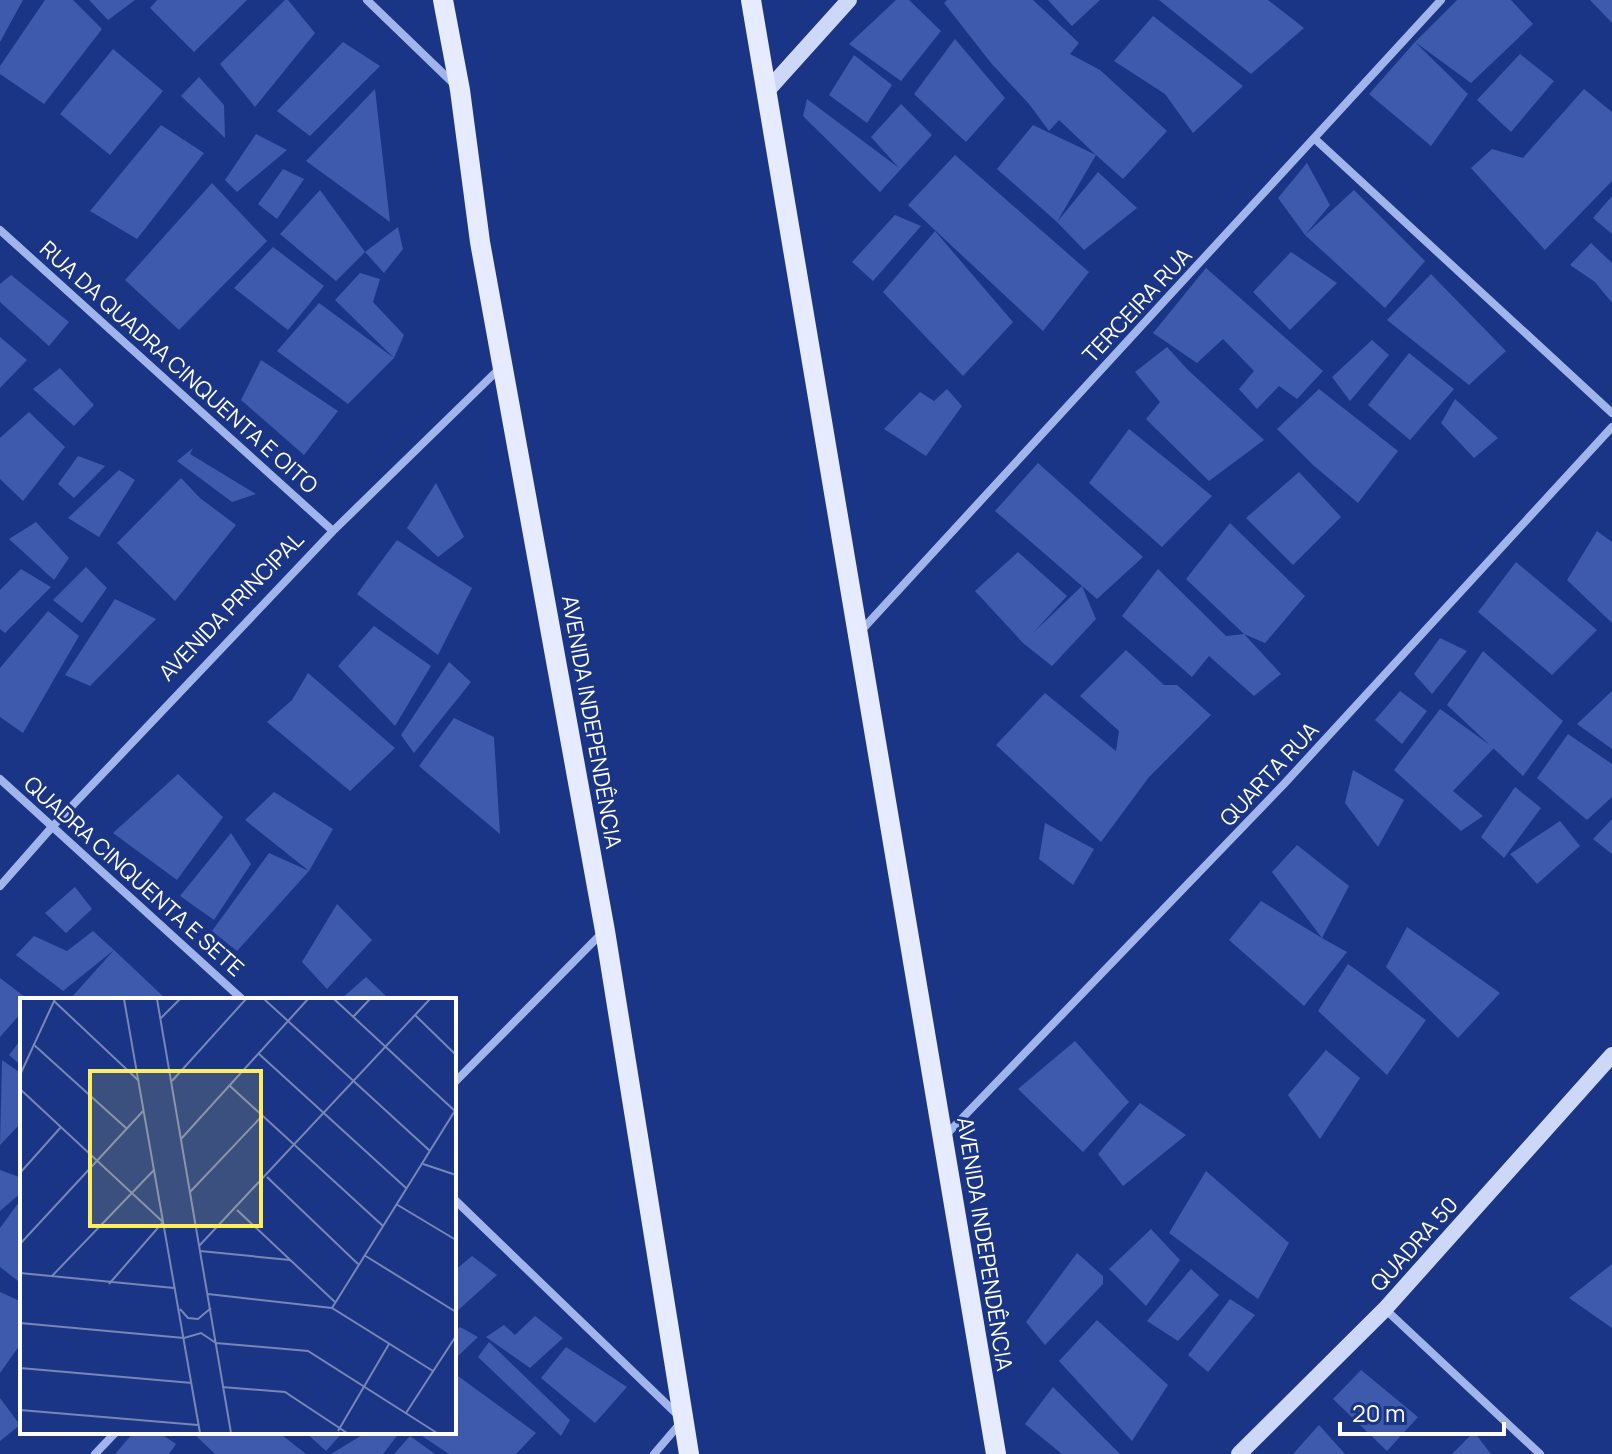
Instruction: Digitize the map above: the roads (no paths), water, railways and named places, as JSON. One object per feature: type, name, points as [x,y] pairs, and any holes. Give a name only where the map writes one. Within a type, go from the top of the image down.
[{"type":"main road","name":"AVENIDA INDEPENDÊNCIA","points":[[443,0],[460,90],[480,242],[605,931],[689,1454]]},
{"type":"main road","name":"AVENIDA INDEPENDÊNCIA","points":[[751,0],[996,1454]]},
{"type":"street","points":[[367,0],[460,90]]},
{"type":"street","points":[[767,91],[849,0]]},
{"type":"street","name":"TERCEIRA RUA","points":[[859,634],[1441,0]]},
{"type":"street","points":[[1315,139],[1612,413]]},
{"type":"street","name":"RUA DA QUADRA CINQUENTA E OITO","points":[[0,230],[333,531]]},
{"type":"street","name":"AVENIDA PRINCIPAL","points":[[0,886],[52,827],[333,531],[503,365]]},
{"type":"street","name":"QUARTA RUA","points":[[944,1138],[1284,784],[1612,427]]},
{"type":"street","name":"QUADRA CINQUENTA E SETE","points":[[0,779],[241,998]]},
{"type":"street","points":[[456,1081],[605,931]]},
{"type":"street","name":"QUADRA 50","points":[[1239,1454],[1385,1309],[1612,1055]]},
{"type":"street","points":[[456,1201],[683,1420],[654,1454]]},
{"type":"street","points":[[1385,1309],[1540,1454]]},
{"type":"street","points":[[95,1454],[114,1434]]}]
